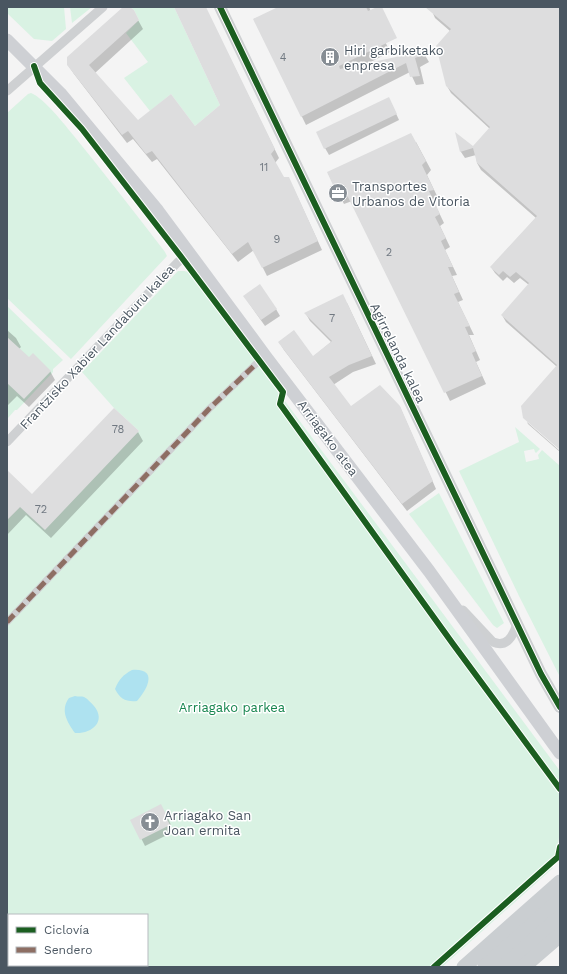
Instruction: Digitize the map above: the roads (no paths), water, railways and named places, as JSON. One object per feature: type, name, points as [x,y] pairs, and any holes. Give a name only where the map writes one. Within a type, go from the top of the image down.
[{"type":"main road","name":"Arriagako atea","points":[[7,40],[65,99],[158,211],[266,357],[435,580],[560,753]]},
{"type":"main road","points":[[464,967],[560,882]]},
{"type":"main road","points":[[485,967],[560,900]]},
{"type":"main road","points":[[504,967],[560,917]]},
{"type":"main road","points":[[524,967],[560,935]]},
{"type":"street","points":[[7,91],[103,7]]},
{"type":"street","name":"Agirrelanda kalea","points":[[220,7],[541,674],[560,707]]},
{"type":"street","name":"Frantzisko Xabier Landaburu kalea","points":[[7,442],[177,263],[189,253]]},
{"type":"street","points":[[7,622],[209,409],[259,361]]},
{"type":"street","points":[[435,580],[493,642],[498,644],[506,642],[511,638],[517,624]]},
{"type":"water","points":[[132,670],[146,672],[148,676],[147,686],[137,701],[124,699],[115,689],[122,678]]},
{"type":"water","points":[[75,696],[83,697],[88,700],[98,712],[99,717],[95,726],[81,733],[75,733],[69,725],[65,711],[66,702],[69,698]]},
{"type":"place","name":"Hiri garbiketako enpresa","points":[[330,57]]},
{"type":"place","name":"Transportes Urbanos de Vitoria","points":[[338,193]]},
{"type":"place","name":"Arriagako San Joan ermita","points":[[150,822]]},
{"type":"park label","name":"Arriagako parkea","points":[[232,707]]}]
